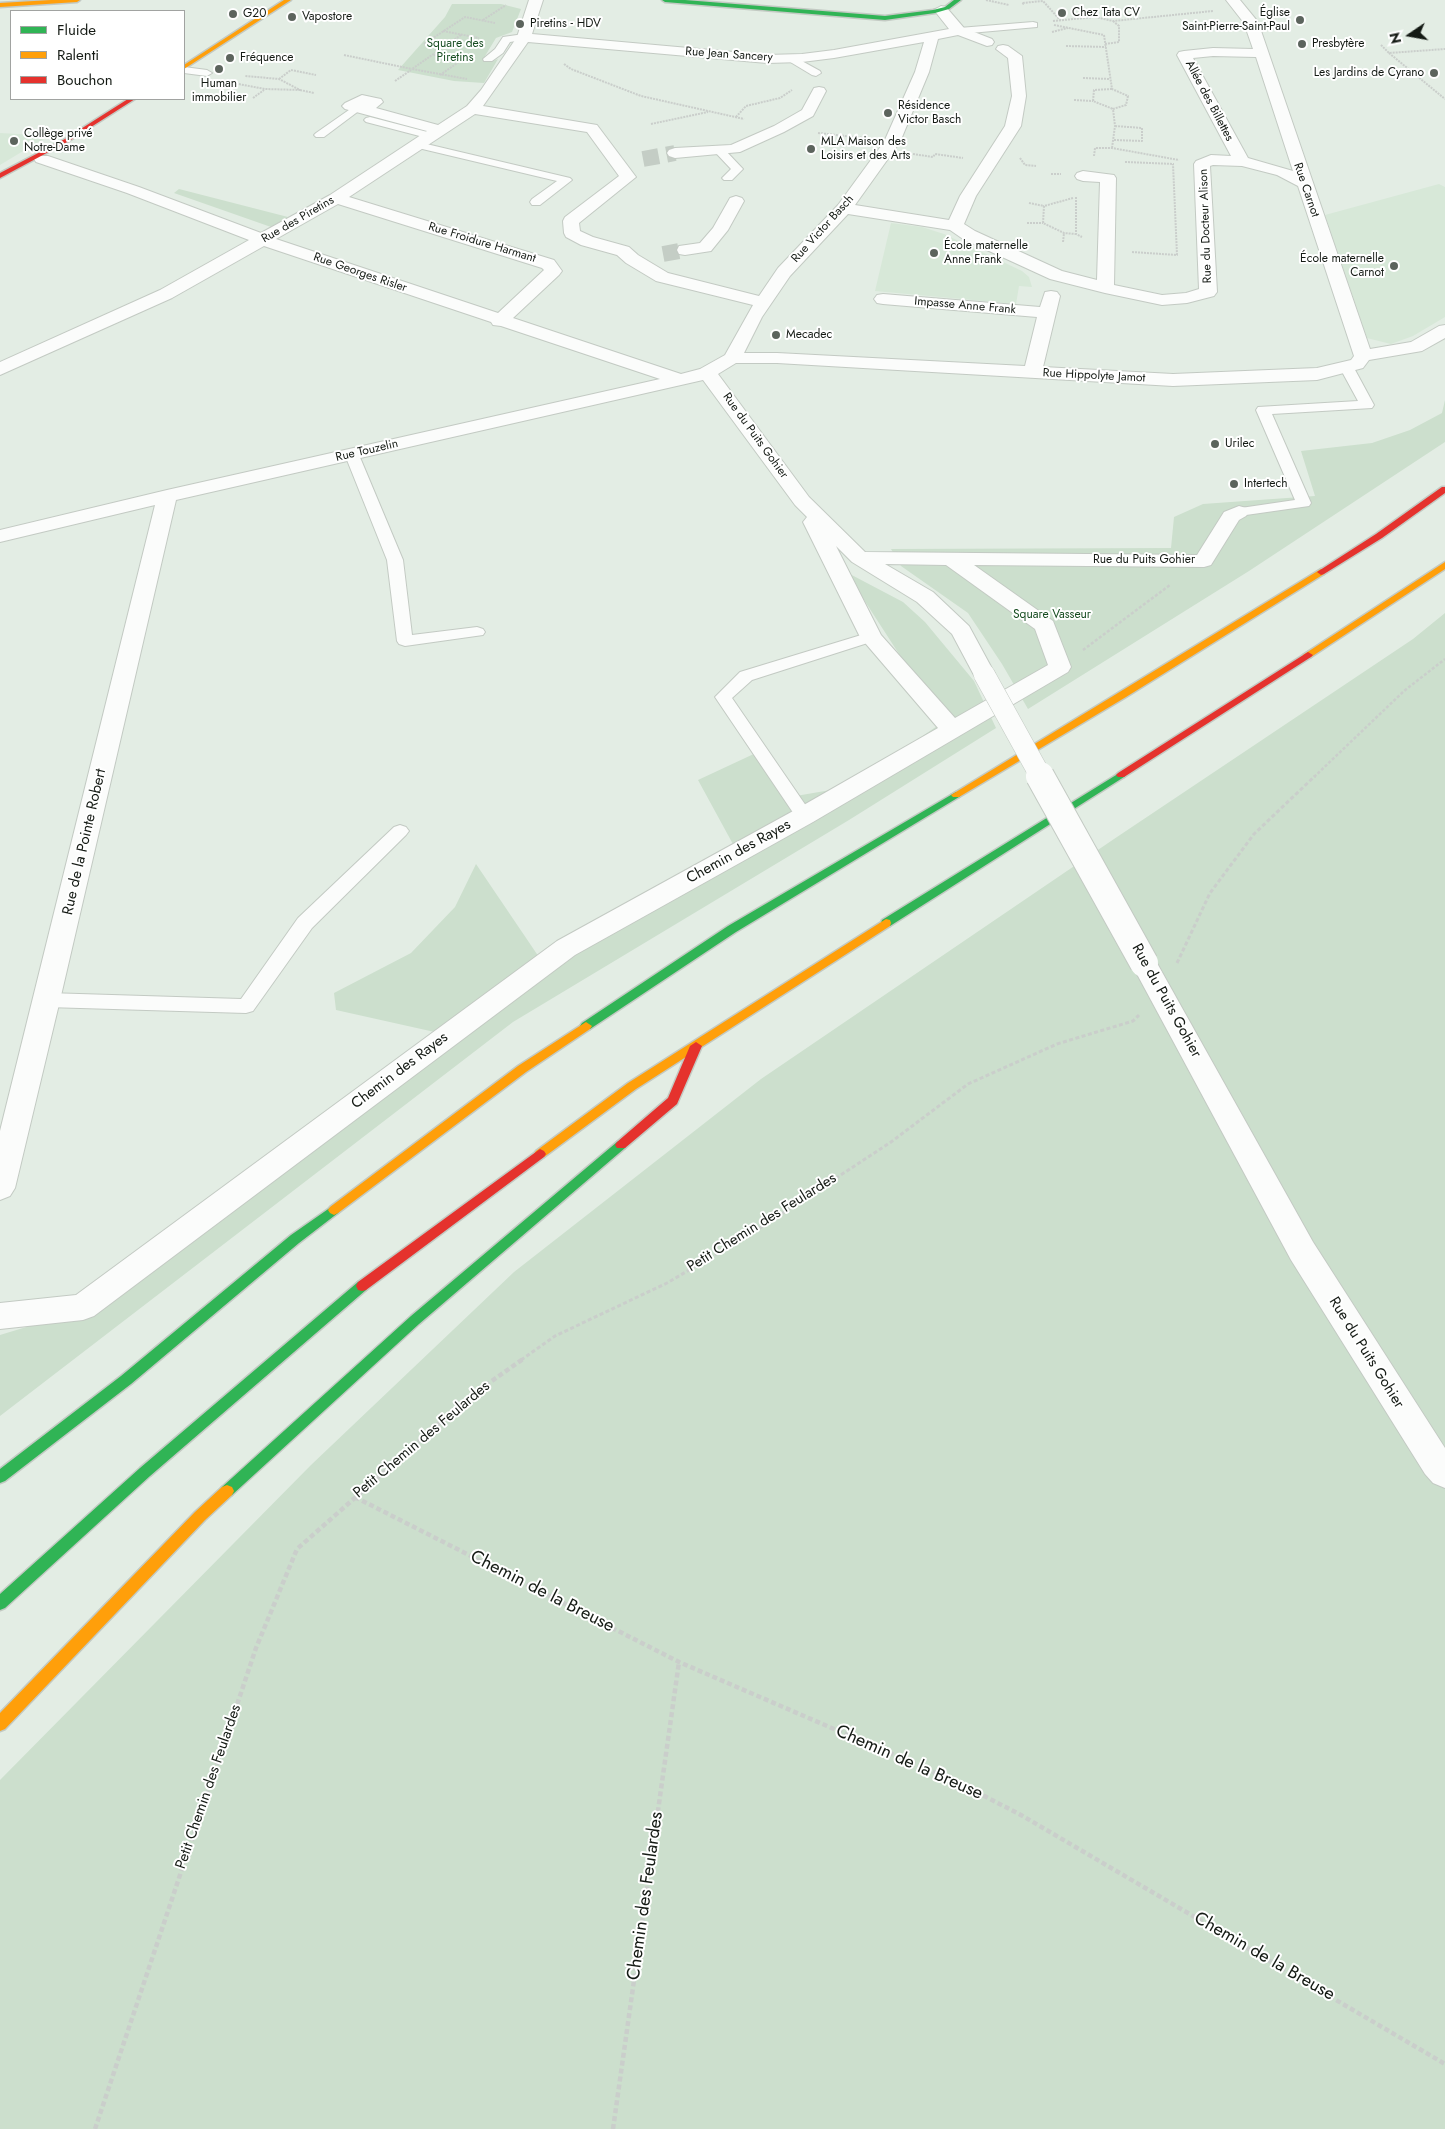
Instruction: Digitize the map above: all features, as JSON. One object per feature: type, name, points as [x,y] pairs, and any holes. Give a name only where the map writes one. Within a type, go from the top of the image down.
[{"type":"main road","points":[[0,5],[77,0]]},
{"type":"main road","points":[[185,67],[274,0]]},
{"type":"main road","points":[[208,51],[288,0]]},
{"type":"main road","points":[[665,0],[735,4],[874,18],[910,16],[938,5]]},
{"type":"main road","points":[[741,0],[890,11],[938,5],[958,0]]},
{"type":"main road","points":[[0,176],[67,140],[130,100]]},
{"type":"main road","points":[[0,185],[42,159],[67,140]]},
{"type":"main road","points":[[0,1477],[126,1380],[295,1239],[522,1069],[732,929],[1123,695],[1379,536],[1445,490]]},
{"type":"main road","points":[[0,1603],[145,1472],[360,1287],[632,1086],[939,889],[1190,733],[1445,565]]},
{"type":"main road","points":[[0,1724],[200,1516],[415,1320],[673,1101],[696,1046]]},
{"type":"main road","points":[[21,1475],[126,1380]]},
{"type":"street","name":"Rue des Piretins","points":[[0,369],[166,294],[336,198],[472,109],[486,93],[524,37],[536,0]]},
{"type":"street","name":"Rue Carnot","points":[[1237,4],[1251,22],[1363,356]]},
{"type":"street","points":[[938,5],[959,31],[987,42]]},
{"type":"street","points":[[932,36],[959,31]]},
{"type":"street","name":"Rue Jean Sancery","points":[[524,37],[767,59],[834,54],[932,36]]},
{"type":"street","name":"Rue Victor Basch","points":[[732,358],[762,302],[784,272],[844,208],[888,146],[922,72],[932,36]]},
{"type":"street","points":[[954,226],[968,196],[1013,126],[1019,96],[1015,56],[1003,49]]},
{"type":"street","name":"Allée des Billettes","points":[[1242,161],[1184,55],[1213,52],[1262,53]]},
{"type":"street","points":[[675,154],[734,149],[779,129],[808,113],[819,92]]},
{"type":"street","points":[[472,109],[592,128],[627,162],[628,177],[571,221],[572,234],[587,241],[623,252],[662,277],[762,302]]},
{"type":"street","points":[[363,113],[436,133]]},
{"type":"street","name":"Rue Georges Risler","points":[[42,159],[133,190],[263,240],[499,321],[640,365],[681,380]]},
{"type":"street","name":"Rue du Docteur Alison","points":[[844,208],[954,226],[969,235],[1056,275],[1162,300],[1187,298],[1208,292],[1202,164],[1211,160],[1242,161],[1283,172],[1304,183]]},
{"type":"street","points":[[1083,176],[1108,178],[1105,288]]},
{"type":"street","name":"Rue Froidure Harmant","points":[[336,198],[548,264],[553,271],[499,321]]},
{"type":"street","points":[[685,250],[705,247],[720,230],[736,201]]},
{"type":"street","points":[[632,259],[655,255]]},
{"type":"street","points":[[1033,372],[1056,275]]},
{"type":"street","name":"Impasse Anne Frank","points":[[883,298],[1047,313]]},
{"type":"street","name":"Rue Hippolyte Jamot","points":[[732,358],[777,358],[1172,380],[1317,374],[1347,368],[1357,364],[1363,356],[1416,347],[1445,330]]},
{"type":"street","name":"Rue Touzelin","points":[[0,536],[167,496],[681,380],[707,373],[732,358]]},
{"type":"street","name":"Rue du Puits Gohier","points":[[707,373],[802,500],[859,558],[925,597],[961,631],[1144,963],[1163,994],[1302,1251],[1437,1464],[1445,1473]]},
{"type":"street","name":"Rue de la Pointe Robert","points":[[0,1188],[47,1000],[167,496]]},
{"type":"street","name":"Rue du Puits Gohier","points":[[802,500],[871,637],[952,730]]},
{"type":"street","name":"Rue du Puits Gohier","points":[[859,558],[1204,560],[1231,516],[1239,512]]},
{"type":"street","points":[[951,559],[1045,626],[1060,667]]},
{"type":"street","name":"Chemin des Rayes","points":[[0,1316],[83,1307],[566,948],[804,816],[1060,667]]},
{"type":"lane","points":[[959,31],[1034,25]]},
{"type":"lane","points":[[488,59],[499,51],[507,39],[524,37]]},
{"type":"lane","points":[[791,58],[816,73]]},
{"type":"lane","points":[[185,68],[207,74]]},
{"type":"lane","points":[[320,135],[363,113]]},
{"type":"lane","points":[[418,145],[566,180],[536,202]]},
{"type":"lane","points":[[720,150],[737,169],[728,178]]},
{"type":"lane","name":"Rue du Puits Gohier","points":[[1239,512],[1304,503],[1263,410],[1367,405],[1347,368]]},
{"type":"lane","points":[[352,455],[395,560],[405,641],[477,632]]},
{"type":"lane","name":"Chemin des Rayes","points":[[804,816],[723,697],[746,676],[871,637]]},
{"type":"lane","points":[[47,1000],[246,1006],[305,923],[400,830]]},
{"type":"path","points":[[986,0],[998,2]]},
{"type":"path","points":[[1043,1],[1048,0]]},
{"type":"path","points":[[1046,21],[1095,17],[1113,21],[1237,4]]},
{"type":"path","points":[[482,20],[506,5]]},
{"type":"path","points":[[424,44],[465,17],[500,24]]},
{"type":"path","points":[[1066,46],[1106,46],[1119,42],[1119,26],[1113,21]]},
{"type":"path","points":[[1049,24],[1104,35],[1112,89]]},
{"type":"path","points":[[443,31],[479,39],[486,34]]},
{"type":"path","points":[[395,81],[461,35]]},
{"type":"path","points":[[524,37],[571,69],[642,96],[779,129],[888,146],[933,157],[935,154],[990,162]]},
{"type":"path","points":[[1380,44],[1445,98]]},
{"type":"path","points":[[1389,53],[1445,49]]},
{"type":"path","points":[[344,55],[470,80]]},
{"type":"path","points":[[433,55],[461,60]]},
{"type":"path","points":[[279,79],[291,70],[316,75]]},
{"type":"path","points":[[245,76],[279,79],[300,90]]},
{"type":"path","points":[[1083,78],[1110,79]]},
{"type":"path","points":[[232,83],[265,89],[300,90],[314,93]]},
{"type":"path","points":[[254,98],[265,89]]},
{"type":"path","points":[[1074,100],[1093,101],[1113,109],[1126,105],[1128,96],[1112,89],[1094,90],[1093,101]]},
{"type":"path","points":[[1113,109],[1115,126],[1112,148],[1202,164]]},
{"type":"path","points":[[650,124],[711,112]]},
{"type":"path","points":[[1114,140],[1142,141],[1142,128],[1115,126]]},
{"type":"path","points":[[1107,250],[1177,255],[1173,164],[1121,162],[1119,163],[1120,176],[1108,178]]},
{"type":"path","points":[[1029,203],[1044,206],[1076,197]]},
{"type":"path","points":[[1042,223],[1044,206]]},
{"type":"path","points":[[1028,222],[1042,223],[1064,233],[1076,234]]},
{"type":"path","points":[[1063,242],[1064,233]]},
{"type":"path","points":[[1060,667],[1204,560]]},
{"type":"path","points":[[1163,994],[1210,893],[1254,834],[1404,691],[1445,659]]},
{"type":"path","name":"Petit Chemin des Feulardes","points":[[95,2129],[256,1648],[297,1549],[469,1397],[556,1336],[667,1283],[757,1230],[891,1142],[968,1084],[1057,1044],[1132,1021],[1163,994]]},
{"type":"path","name":"Chemin de la Breuse","points":[[355,1497],[680,1662],[959,1783],[1021,1815],[1445,2064]]},
{"type":"path","name":"Chemin des Feulardes","points":[[613,2129],[680,1662]]},
{"type":"shaded area","points":[[0,133],[35,135],[48,136],[0,165]]},
{"type":"shaded area","name":"École maternelle Carnot","points":[[1439,184],[1445,187],[1445,317],[1413,336],[1391,344],[1367,338],[1325,215]]},
{"type":"shaded area","name":"École maternelle Anne Frank","points":[[891,223],[922,227],[944,234],[1022,271],[1029,277],[1032,287],[1019,286],[1016,304],[875,291]]},
{"type":"green space","name":"Square des Piretins","points":[[452,4],[501,4],[521,9],[512,32],[496,38],[485,56],[490,62],[498,59],[484,83],[454,81],[398,70],[445,17]]},
{"type":"green space","points":[[179,189],[288,217],[271,227],[174,193]]},
{"type":"green space","name":"Square Vasseur","points":[[1445,400],[1445,442],[1249,571],[1028,709],[1002,664],[968,613],[901,566],[891,549],[1171,548],[1174,517],[1203,504],[1315,496],[1301,451],[1372,443],[1410,430],[1442,413]]},
{"type":"green space","points":[[846,572],[903,602],[925,622],[974,681],[996,728],[849,820],[513,1022],[0,1416],[0,1335],[56,1318],[457,1037],[336,1010],[334,993],[411,953],[455,907],[476,864],[545,966],[734,846],[698,780],[758,752],[790,797],[848,787],[943,722]]},
{"type":"green space","points":[[1445,613],[1445,2129],[0,2129],[0,1780],[311,1465],[514,1272],[761,1079],[1413,639]]},
{"type":"tunnel","points":[[643,159],[675,153]]},
{"type":"tunnel","points":[[663,254],[685,250]]},
{"type":"traffic: fast","points":[[665,0],[885,18],[933,12],[947,8],[958,0]]},
{"type":"traffic: fast","points":[[886,923],[1121,775]]},
{"type":"traffic: fast","points":[[586,1026],[732,929],[956,795]]},
{"type":"traffic: fast","points":[[227,1491],[415,1320],[621,1145]]},
{"type":"traffic: fast","points":[[0,1477],[126,1380],[295,1239],[334,1210]]},
{"type":"traffic: fast","points":[[0,1603],[145,1472],[362,1286]]},
{"type":"traffic: slow","points":[[0,5],[77,0]]},
{"type":"traffic: slow","points":[[185,66],[288,0]]},
{"type":"traffic: slow","points":[[1308,655],[1445,565]]},
{"type":"traffic: slow","points":[[956,795],[1123,695],[1321,572]]},
{"type":"traffic: slow","points":[[540,1154],[632,1086],[886,923]]},
{"type":"traffic: slow","points":[[334,1210],[522,1069],[586,1026]]},
{"type":"traffic: slow","points":[[0,1724],[200,1516],[227,1491]]},
{"type":"traffic: jam","points":[[0,176],[67,140],[130,100]]},
{"type":"traffic: jam","points":[[1321,572],[1379,536],[1445,489]]},
{"type":"traffic: jam","points":[[1121,775],[1308,655]]},
{"type":"traffic: jam","points":[[621,1145],[673,1101],[696,1046]]},
{"type":"traffic: jam","points":[[362,1286],[540,1154]]},
{"type":"place","name":"Chez Tata CV","points":[[1062,13]]},
{"type":"place","name":"G20","points":[[233,14]]},
{"type":"place","name":"Vapostore","points":[[292,17]]},
{"type":"place","name":"Église Saint-Pierre-Saint-Paul","points":[[1300,20]]},
{"type":"place","name":"Piretins - HDV","points":[[520,24]]},
{"type":"place","name":"Presbytère","points":[[1302,44]]},
{"type":"place","name":"Fréquence","points":[[230,58]]},
{"type":"place","name":"Human immobilier","points":[[219,69]]},
{"type":"place","name":"Les Jardins de Cyrano","points":[[1434,73]]},
{"type":"place","name":"Résidence Victor Basch","points":[[888,113]]},
{"type":"place","name":"Collège privé Notre-Dame","points":[[14,141]]},
{"type":"place","name":"MLA Maison des Loisirs et des Arts","points":[[811,149]]},
{"type":"place","name":"École maternelle Anne Frank","points":[[934,253]]},
{"type":"place","name":"École maternelle Carnot","points":[[1394,266]]},
{"type":"place","name":"Mecadec","points":[[776,335]]},
{"type":"place","name":"Urilec","points":[[1215,444]]},
{"type":"place","name":"Intertech","points":[[1234,484]]}]
